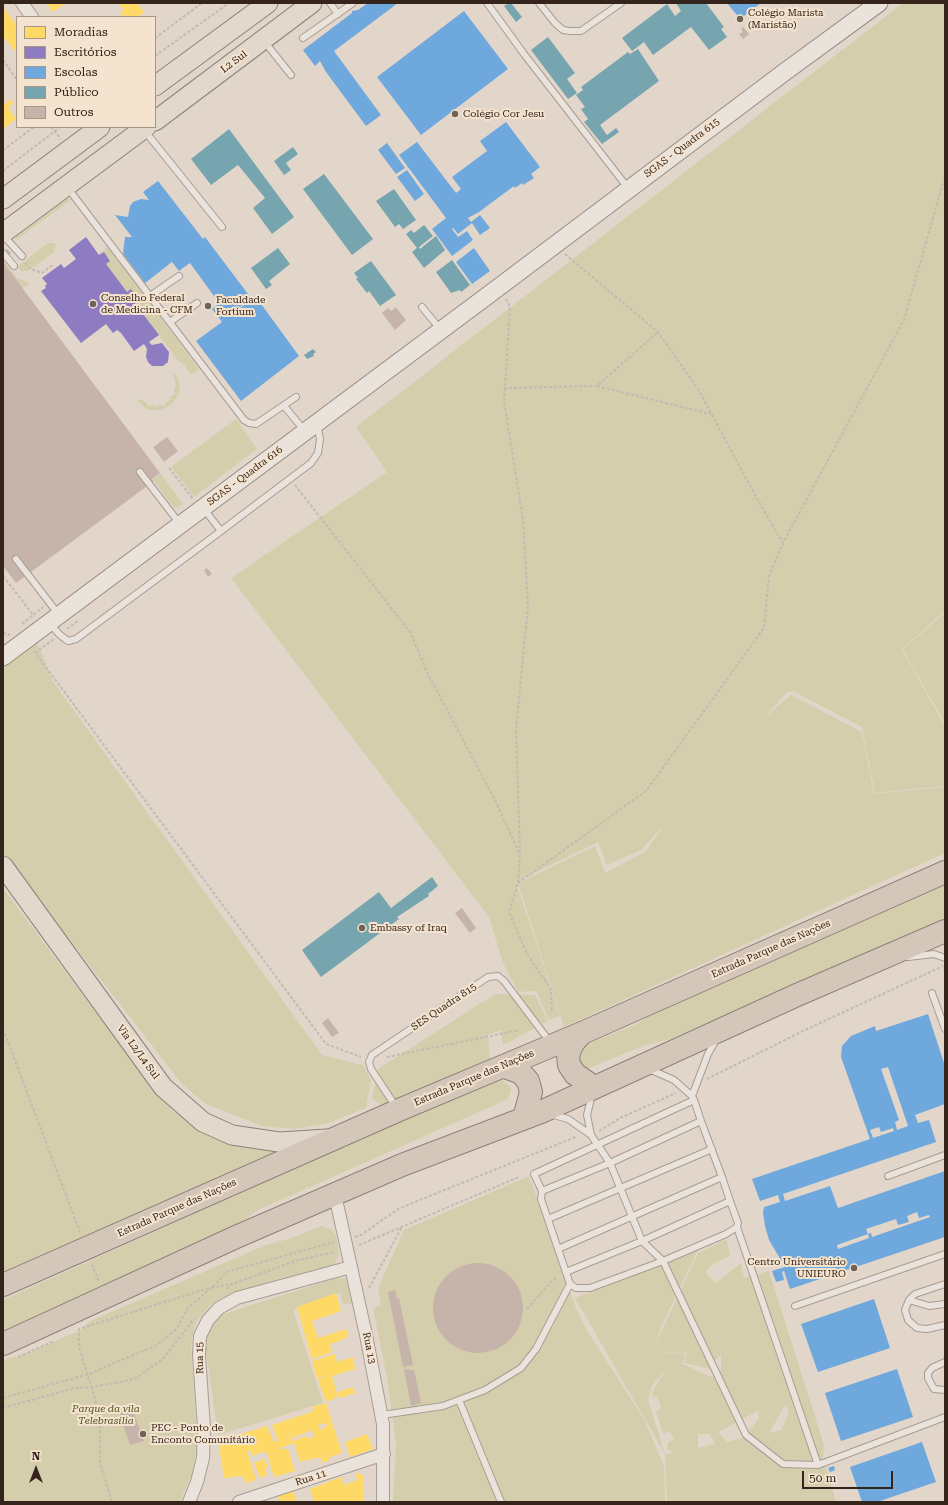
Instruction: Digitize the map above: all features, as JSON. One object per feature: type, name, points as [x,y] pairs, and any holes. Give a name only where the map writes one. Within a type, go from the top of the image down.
[{"type":"highway","name":"Estrada Parque das Nações","points":[[3,1286],[399,1110],[582,1033],[945,872]]},
{"type":"highway","points":[[9,1350],[78,1320],[106,1298],[236,1237],[402,1165],[533,1115],[722,1028],[945,932]]},
{"type":"highway","points":[[582,1033],[573,1043],[568,1055],[569,1065],[575,1074],[594,1087]]},
{"type":"highway","points":[[505,1066],[520,1073],[528,1081],[531,1092],[533,1115]]},
{"type":"main road","points":[[156,85],[268,3]]},
{"type":"main road","name":"L2 Sul","points":[[156,120],[312,3]]},
{"type":"main road","points":[[3,199],[99,128]]},
{"type":"main road","name":"L2 Sul","points":[[3,234],[66,186],[124,134],[142,128]]},
{"type":"main road","name":"Via L2/L4 Sul","points":[[3,866],[163,1087],[203,1122],[232,1135],[279,1142],[334,1139]]},
{"type":"street","points":[[22,3],[31,16]]},
{"type":"street","name":"SGAS - Quadra 615","points":[[493,292],[786,70],[879,3]]},
{"type":"street","name":"SGAS - Quadra 616","points":[[3,657],[18,637],[50,623],[180,524],[198,503],[311,427],[493,292]]},
{"type":"street","name":"Rua 13","points":[[335,1195],[382,1415],[384,1454],[383,1502]]},
{"type":"street","name":"Rua 15","points":[[188,1502],[197,1482],[203,1458],[204,1428],[199,1355],[200,1336],[208,1320],[219,1308],[237,1298],[351,1267]]},
{"type":"street","name":"Rua 11","points":[[239,1502],[384,1454]]},
{"type":"lane","points":[[330,3],[338,14]]},
{"type":"lane","points":[[303,38],[353,3]]},
{"type":"lane","points":[[487,3],[524,54],[629,189]]},
{"type":"lane","points":[[539,3],[555,23],[563,30],[570,31],[581,31],[621,3]]},
{"type":"lane","points":[[264,40],[291,75]]},
{"type":"lane","points":[[149,128],[222,227]]},
{"type":"lane","points":[[66,186],[244,420],[249,423],[256,424],[296,397]]},
{"type":"lane","points":[[3,234],[22,256]]},
{"type":"lane","points":[[3,253],[14,266]]},
{"type":"lane","points":[[150,296],[179,276]]},
{"type":"lane","points":[[170,322],[197,303]]},
{"type":"lane","points":[[422,306],[441,330]]},
{"type":"lane","points":[[16,559],[50,623],[60,635],[68,641],[76,639],[311,463],[318,453],[320,439],[311,427],[284,406]]},
{"type":"lane","points":[[140,472],[180,524]]},
{"type":"lane","points":[[198,503],[221,531]]},
{"type":"lane","points":[[871,964],[920,955],[934,954],[945,958]]},
{"type":"lane","name":"SES Quadra 815","points":[[370,1060],[372,1055],[488,977],[498,976],[504,980],[552,1045]]},
{"type":"lane","points":[[932,993],[945,1029]]},
{"type":"lane","points":[[693,1098],[696,1085],[708,1054],[722,1028]]},
{"type":"lane","points":[[370,1060],[371,1069],[399,1110]]},
{"type":"lane","points":[[640,1066],[666,1076],[685,1089],[693,1098],[738,1223],[736,1227],[818,1465]]},
{"type":"lane","points":[[591,1135],[587,1115],[594,1087]]},
{"type":"lane","points":[[693,1098],[534,1174],[542,1191],[541,1200],[570,1284],[576,1288],[590,1288],[663,1261],[726,1234],[736,1227]]},
{"type":"lane","points":[[533,1115],[568,1119],[591,1135],[610,1163],[642,1241],[663,1261],[746,1435],[783,1464],[818,1465],[945,1417]]},
{"type":"lane","points":[[542,1191],[610,1163],[701,1120]]},
{"type":"lane","points":[[548,1219],[712,1149]]},
{"type":"lane","points":[[888,1176],[945,1155]]},
{"type":"lane","points":[[558,1249],[722,1177]]},
{"type":"lane","points":[[566,1272],[642,1241],[730,1201]]},
{"type":"lane","points":[[795,1306],[945,1254]]},
{"type":"lane","points":[[382,1415],[436,1407],[459,1400],[485,1390],[521,1368],[536,1350],[570,1284]]},
{"type":"lane","points":[[945,1284],[915,1294],[909,1300],[905,1310],[906,1316],[911,1324],[917,1328],[927,1329],[945,1325]]},
{"type":"lane","points":[[909,1300],[929,1306],[945,1304]]},
{"type":"lane","points":[[945,1362],[932,1368],[928,1373],[928,1378],[934,1390],[945,1390]]},
{"type":"lane","points":[[459,1400],[501,1502]]},
{"type":"path","points":[[156,37],[202,3]]},
{"type":"path","points":[[156,55],[229,3]]},
{"type":"path","points":[[3,60],[16,79]]},
{"type":"path","points":[[3,150],[33,128]]},
{"type":"path","points":[[3,171],[59,128]]},
{"type":"path","points":[[518,882],[646,790],[764,628],[769,576],[783,542],[904,320],[945,176]]},
{"type":"path","points":[[554,246],[658,332],[698,389],[759,502],[783,542]]},
{"type":"path","points":[[493,292],[510,307],[504,401],[523,520],[528,606],[516,729],[520,855],[518,882],[509,912],[526,954],[551,989],[552,1013]]},
{"type":"path","points":[[597,386],[658,332]]},
{"type":"path","points":[[504,388],[597,386],[712,414]]},
{"type":"path","points":[[169,468],[198,503]]},
{"type":"path","points":[[290,479],[410,632],[429,676],[496,802],[520,855]]},
{"type":"path","points":[[3,576],[50,623]]},
{"type":"path","points":[[3,633],[18,637],[326,1044],[370,1060],[520,1030]]},
{"type":"path","points":[[696,1085],[805,1030],[945,966]]},
{"type":"path","points":[[3,1029],[106,1298]]},
{"type":"path","points":[[3,1398],[89,1374],[157,1346],[177,1328],[188,1308],[217,1283],[226,1272],[361,1235],[398,1209],[582,1135],[591,1135],[620,1118],[685,1089]]},
{"type":"path","points":[[358,1297],[365,1294],[402,1227]]},
{"type":"path","points":[[527,1309],[553,1280],[566,1272]]},
{"type":"path","points":[[72,1332],[78,1320],[209,1288],[232,1284]]},
{"type":"path","points":[[78,1320],[79,1347],[89,1374],[100,1426],[100,1463],[112,1502]]},
{"type":"path","points":[[9,1350],[22,1356],[58,1339]]},
{"type":"green space","points":[[903,3],[945,3],[945,611],[902,649],[945,727],[945,786],[875,793],[862,727],[793,691],[786,693],[764,718],[791,695],[862,732],[874,794],[945,787],[945,853],[564,1027],[518,883],[595,846],[605,873],[645,852],[665,824],[641,850],[607,865],[598,842],[516,882],[560,1016],[549,1020],[536,991],[518,992],[503,963],[489,917],[231,578],[387,472],[356,427]]},
{"type":"green space","points":[[67,199],[72,199],[16,240],[15,238]]},
{"type":"green space","points":[[48,243],[54,243],[56,245],[54,252],[28,271],[21,271],[19,269],[19,265]]},
{"type":"green space","points":[[108,247],[199,369],[191,375],[182,362],[180,363],[97,255]]},
{"type":"green space","points":[[3,260],[17,278],[30,283],[22,289],[3,263]]},
{"type":"green space","points":[[174,373],[178,378],[180,388],[179,394],[171,405],[161,410],[148,410],[137,401],[142,399],[149,406],[164,406],[166,402],[171,400],[170,397],[175,394],[174,390],[176,385],[173,375]]},
{"type":"green space","points":[[236,419],[257,449],[194,497],[171,467]]},
{"type":"green space","points":[[161,474],[183,504],[179,507],[175,508],[170,503],[153,479]]},
{"type":"green space","points":[[945,613],[945,724],[903,649]]},
{"type":"green space","points":[[37,641],[52,680],[322,1055],[363,1065],[371,1080],[366,1108],[329,1123],[294,1129],[262,1126],[206,1104],[182,1084],[3,854],[3,665]]},
{"type":"green space","points":[[945,881],[945,919],[670,1039],[643,1046],[587,1069],[583,1068],[576,1054],[580,1047],[637,1024],[661,1008]]},
{"type":"green space","points":[[3,888],[152,1088],[173,1111],[199,1130],[214,1137],[246,1148],[279,1152],[3,1275]]},
{"type":"green space","points":[[495,994],[535,995],[548,1021],[503,1045],[501,1030],[488,1035],[490,1064],[383,1106],[372,1099],[378,1069]]},
{"type":"green space","points":[[500,1079],[510,1086],[511,1091],[508,1099],[256,1211],[236,1227],[3,1339],[3,1300],[492,1080]]},
{"type":"green space","points":[[529,1176],[576,1308],[585,1327],[645,1421],[664,1466],[665,1502],[393,1502],[396,1443],[387,1378],[373,1308],[381,1305],[378,1288],[404,1230]]},
{"type":"green space","name":"Parque da vila Telebrasília","points":[[321,1226],[331,1229],[336,1235],[339,1255],[334,1265],[224,1297],[210,1305],[199,1318],[195,1326],[191,1344],[197,1443],[193,1471],[180,1502],[3,1502],[3,1360],[23,1355],[81,1330],[88,1322],[266,1245],[292,1238]]},
{"type":"green space","points":[[727,1239],[730,1256],[713,1264],[705,1273],[716,1283],[741,1263],[744,1278],[769,1271],[824,1445],[823,1456],[836,1502],[667,1502],[665,1454],[575,1298],[698,1250],[662,1325],[656,1343],[698,1253]],"holes":[[[656,1352],[687,1353],[685,1363],[709,1369],[721,1354],[721,1370],[711,1377],[683,1364],[679,1364],[683,1363],[686,1354]],[[668,1366],[653,1390],[652,1396],[657,1397],[661,1407],[656,1412],[663,1433],[670,1432],[674,1440],[668,1442],[667,1449],[673,1453],[665,1454],[648,1400],[652,1386]],[[786,1404],[789,1413],[781,1430],[769,1433]],[[758,1411],[759,1418],[746,1435],[747,1437],[727,1442],[718,1432]],[[698,1434],[709,1434],[715,1444],[698,1448]]]},
{"type":"green space","points":[[345,1278],[357,1302],[343,1305],[340,1293],[293,1310],[323,1403],[218,1435],[204,1336],[214,1317],[333,1279]]},
{"type":"building: Moradias","points":[[46,3],[66,3],[53,12]]},
{"type":"building: Moradias","points":[[118,3],[137,3],[144,12],[139,16],[122,16],[120,13],[124,10]]},
{"type":"building: Moradias","points":[[3,7],[16,25],[16,53],[3,36]]},
{"type":"building: Moradias","points":[[11,99],[13,103],[8,108],[16,119],[3,129],[3,102],[5,104]]},
{"type":"building: Moradias","points":[[336,1293],[341,1311],[312,1321],[318,1338],[346,1329],[348,1337],[331,1344],[329,1342],[332,1352],[312,1359],[297,1307]]},
{"type":"building: Moradias","points":[[335,1354],[337,1362],[353,1357],[355,1369],[332,1376],[338,1397],[326,1402],[318,1380],[328,1375],[317,1379],[312,1361]]},
{"type":"building: Moradias","points":[[353,1387],[355,1393],[340,1398],[338,1392]]},
{"type":"building: Moradias","points":[[326,1403],[342,1453],[330,1457],[327,1449],[330,1460],[322,1463],[320,1457],[300,1462],[294,1443],[280,1449],[288,1449],[295,1471],[274,1477],[266,1451],[252,1456],[250,1450],[247,1451],[256,1480],[246,1483],[243,1476],[224,1478],[218,1441],[267,1426],[274,1442],[278,1441],[272,1425],[314,1411],[312,1407]],"holes":[[[326,1423],[327,1426],[320,1430],[318,1425]],[[288,1426],[292,1438],[312,1430],[314,1437],[308,1439],[307,1436],[292,1441]]]},
{"type":"building: Moradias","points":[[367,1434],[373,1449],[350,1457],[345,1442]]},
{"type":"building: Moradias","points":[[264,1459],[268,1467],[265,1469],[267,1475],[260,1478],[254,1463]]},
{"type":"building: Moradias","points":[[359,1473],[364,1476],[363,1502],[314,1502],[310,1489],[341,1477],[348,1496],[344,1485],[358,1480],[355,1474]]},
{"type":"building: Moradias","points":[[293,1491],[297,1502],[280,1502],[278,1496]]},
{"type":"building: Escritórios","name":"Conselho Federal de Medicina - CFM","points":[[86,237],[99,255],[104,252],[110,261],[106,264],[127,292],[131,289],[135,295],[131,298],[159,335],[149,342],[152,345],[162,343],[169,352],[168,362],[163,366],[152,366],[146,357],[147,349],[144,344],[134,351],[121,333],[117,330],[113,333],[106,324],[81,343],[41,291],[46,288],[45,286],[47,284],[42,278],[61,264],[64,268],[76,259],[69,250]]},
{"type":"building: Escolas","points":[[368,3],[398,3],[334,51],[381,115],[366,126],[326,72],[320,61],[315,66],[303,50],[352,13],[352,11],[358,10]]},
{"type":"building: Escolas","points":[[727,3],[761,3],[740,19]]},
{"type":"building: Escolas","points":[[464,11],[508,69],[421,135],[377,77]]},
{"type":"building: Escolas","points":[[506,122],[540,167],[531,174],[534,178],[523,185],[522,183],[515,188],[514,186],[479,212],[468,218],[471,222],[480,215],[490,228],[480,235],[472,223],[458,234],[453,228],[452,229],[458,237],[467,231],[473,240],[452,256],[432,229],[446,218],[399,155],[417,142],[456,193],[461,189],[452,177],[487,151],[480,141]]},
{"type":"building: Escolas","points":[[387,143],[405,168],[396,174],[378,150]]},
{"type":"building: Escolas","points":[[407,170],[424,194],[415,201],[397,177]]},
{"type":"building: Escolas","points":[[158,181],[203,239],[205,237],[251,298],[230,315],[256,297],[299,356],[241,401],[196,341],[222,322],[212,309],[219,303],[190,263],[179,271],[172,262],[145,283],[123,254],[125,237],[132,237],[115,215],[128,217],[130,206],[133,202],[141,199],[149,200],[143,192]]},
{"type":"building: Escolas","points":[[474,248],[490,271],[472,284],[456,262]]},
{"type":"building: Escolas","points":[[928,1014],[945,1066],[945,1104],[915,1115],[918,1123],[929,1120],[936,1142],[783,1194],[785,1201],[830,1186],[838,1208],[945,1171],[945,1237],[790,1289],[784,1271],[782,1272],[784,1280],[776,1282],[772,1271],[785,1267],[769,1240],[763,1213],[764,1207],[780,1202],[778,1195],[760,1201],[752,1179],[870,1139],[841,1057],[842,1046],[851,1036],[875,1026],[876,1031]],"holes":[[[888,1067],[908,1126],[897,1130],[895,1122],[899,1120],[881,1069]],[[879,1127],[881,1132],[893,1128],[894,1131],[873,1138],[870,1130]],[[917,1212],[919,1218],[929,1215],[930,1217],[872,1237],[871,1233],[868,1234],[866,1229],[896,1219],[898,1225],[909,1222],[907,1216]],[[868,1234],[869,1238],[838,1249],[837,1245]]]},
{"type":"building: Escolas","points":[[874,1299],[890,1348],[818,1372],[801,1324]]},
{"type":"building: Escolas","points":[[897,1369],[913,1417],[841,1441],[825,1393]]},
{"type":"building: Escolas","points":[[922,1442],[936,1482],[877,1502],[862,1502],[850,1467]]},
{"type":"building: Escolas","points":[[834,1466],[835,1470],[830,1472],[828,1468]]},
{"type":"building: Público","points":[[511,3],[522,17],[516,22],[504,6]]},
{"type":"building: Público","points":[[676,3],[706,3],[724,27],[721,29],[727,37],[709,50],[691,27],[653,55],[644,42],[632,51],[622,38],[667,4],[675,16],[681,11]]},
{"type":"building: Público","points":[[548,37],[575,73],[567,79],[577,93],[568,99],[531,50]]},
{"type":"building: Público","points":[[638,49],[659,81],[600,125],[607,135],[616,128],[619,132],[602,144],[584,122],[588,119],[581,109],[585,107],[576,95],[583,90],[581,87],[628,52],[630,54]]},
{"type":"building: Público","points":[[229,129],[294,217],[272,234],[253,208],[265,198],[238,165],[211,185],[191,159]]},
{"type":"building: Público","points":[[293,147],[298,154],[286,163],[291,170],[284,175],[274,161]]},
{"type":"building: Público","points":[[324,174],[373,239],[352,255],[303,189]]},
{"type":"building: Público","points":[[394,189],[416,220],[403,229],[399,224],[395,227],[376,201]]},
{"type":"building: Público","points":[[424,225],[433,236],[419,247],[420,249],[436,236],[445,250],[424,268],[412,252],[417,248],[406,234],[411,230],[414,233]]},
{"type":"building: Público","points":[[278,248],[290,264],[269,281],[272,285],[266,289],[251,268]]},
{"type":"building: Público","points":[[452,260],[470,285],[461,292],[460,290],[451,293],[436,272]]},
{"type":"building: Público","points":[[371,261],[396,295],[380,306],[369,291],[367,293],[356,279],[358,278],[354,273]]},
{"type":"building: Público","points":[[313,349],[316,352],[313,354],[314,356],[307,359],[304,355]]},
{"type":"building: Público","points":[[432,877],[438,886],[428,894],[429,896],[397,917],[399,919],[321,977],[302,950],[379,892],[391,908]]},
{"type":"building: Outros","points":[[743,27],[749,34],[743,39],[739,34],[743,32],[741,29]]},
{"type":"building: Outros","points":[[7,249],[11,253],[8,256],[4,251]]},
{"type":"building: Outros","points":[[3,262],[160,473],[152,479],[154,481],[16,583],[3,566]]},
{"type":"building: Outros","points":[[396,307],[406,320],[395,330],[382,313],[388,308],[391,311]]},
{"type":"building: Outros","points":[[167,437],[178,451],[164,462],[153,447]]},
{"type":"building: Outros","points":[[207,568],[212,574],[208,577],[204,570]]},
{"type":"building: Outros","points":[[462,908],[476,928],[470,933],[455,913]]},
{"type":"building: Outros","points":[[328,1018],[339,1033],[332,1037],[322,1023]]},
{"type":"building: Outros","points":[[478,1263],[495,1267],[510,1276],[519,1291],[523,1308],[519,1325],[510,1340],[495,1349],[478,1353],[461,1349],[446,1340],[437,1325],[433,1308],[437,1291],[446,1276],[461,1267]]},
{"type":"building: Outros","points":[[395,1290],[397,1299],[399,1298],[413,1365],[403,1367],[388,1292]]},
{"type":"building: Outros","points":[[404,1369],[414,1370],[421,1403],[411,1406]]},
{"type":"building: Outros","points":[[132,1408],[144,1441],[130,1445],[119,1412]]},
{"type":"place","name":"Colégio Marista (Maristão)","points":[[740,19]]},
{"type":"place","name":"Colégio Cor Jesu","points":[[455,114]]},
{"type":"place","name":"Conselho Federal de Medicina - CFM","points":[[93,304]]},
{"type":"place","name":"Faculdade Fortium","points":[[208,306]]},
{"type":"place","name":"Embassy of Iraq","points":[[362,928]]},
{"type":"place","name":"Centro Universitário UNIEURO","points":[[854,1268]]},
{"type":"place","name":"PEC - Ponto de Enconto Comunitário","points":[[143,1434]]}]
